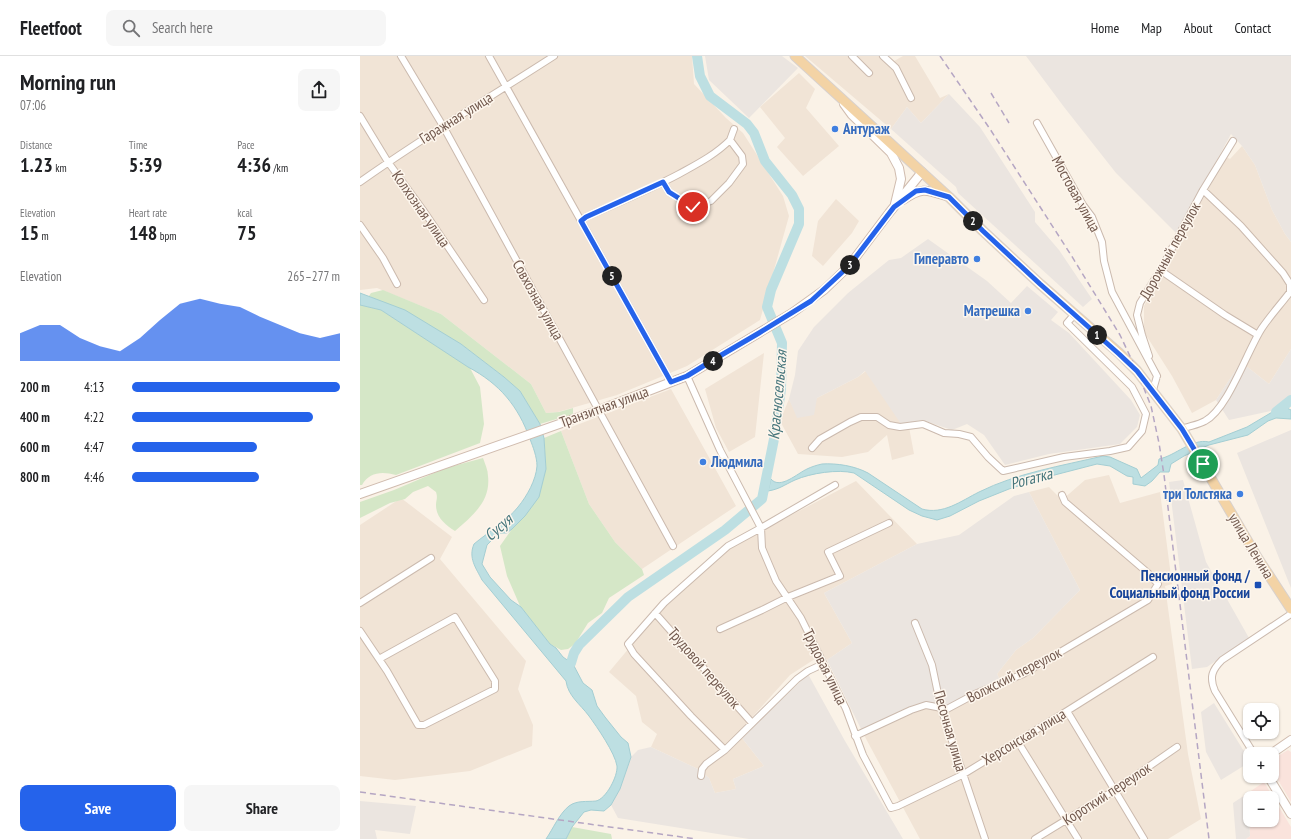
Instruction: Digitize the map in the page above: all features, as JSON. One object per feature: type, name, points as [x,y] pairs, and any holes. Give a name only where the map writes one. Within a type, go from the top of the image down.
[{"type":"main road","name":"улица Ленина","points":[[795,56],[949,197],[983,231],[1074,315],[1137,371],[1184,432],[1257,557],[1291,609]]},
{"type":"main road","points":[[840,97],[852,115],[891,153],[899,168],[901,179],[894,207]]},
{"type":"main road","name":"Транзитная улица","points":[[360,494],[599,410],[687,376],[811,301],[849,266],[922,172]]},
{"type":"main road","points":[[894,207],[916,191],[925,190],[949,197]]},
{"type":"main road","points":[[1279,748],[1291,740]]},
{"type":"main road","points":[[1272,783],[1291,814]]},
{"type":"street","name":"Совхозная улица","points":[[401,56],[442,126],[673,546]]},
{"type":"street","points":[[488,56],[671,382]]},
{"type":"street","name":"Гаражная улица","points":[[360,182],[442,126],[554,56]]},
{"type":"street","points":[[852,56],[869,73]]},
{"type":"street","points":[[883,56],[896,68],[911,98]]},
{"type":"street","name":"Колхозная улица","points":[[360,116],[388,162],[423,210],[484,300]]},
{"type":"street","name":"Мостовая улица","points":[[1037,124],[1083,205],[1092,217],[1102,242],[1104,261],[1112,292],[1156,376]]},
{"type":"street","points":[[581,221],[586,217],[703,162],[730,140],[734,129]]},
{"type":"street","points":[[663,182],[669,192],[693,207],[711,201],[729,183],[743,164],[742,156],[730,140]]},
{"type":"street","name":"Дорожный переулок","points":[[1156,376],[1137,315],[1140,303],[1160,270],[1203,190],[1233,141]]},
{"type":"street","points":[[1184,432],[1205,421],[1216,413],[1236,382],[1249,351],[1262,327],[1290,292],[1290,284],[1283,273],[1241,226],[1203,190]]},
{"type":"street","points":[[360,225],[383,258],[398,284]]},
{"type":"street","points":[[1160,270],[1225,315],[1258,335]]},
{"type":"street","points":[[812,448],[820,440],[850,422],[861,417],[877,416],[889,425],[900,427],[923,424],[944,433],[959,434],[971,437],[988,457],[1004,471],[1064,457],[1128,447],[1142,431],[1146,414],[1132,387],[1067,323],[1074,315]]},
{"type":"street","points":[[687,376],[720,450],[761,528]]},
{"type":"street","points":[[1153,390],[1156,376]]},
{"type":"street","points":[[725,750],[690,716],[634,654],[628,644],[664,603],[728,546],[836,485]]},
{"type":"street","name":"Волжский переулок","points":[[855,736],[910,710],[926,705],[947,709],[975,694],[1023,674],[1148,600],[1158,584],[1148,572],[1064,502],[1062,495]]},
{"type":"street","points":[[720,629],[788,597],[840,576],[828,552],[889,523]]},
{"type":"street","name":"Трудовая улица","points":[[761,528],[762,548],[776,580],[801,618],[846,709],[863,755],[891,808]]},
{"type":"street","points":[[360,603],[431,558]]},
{"type":"street","name":"Трудовой переулок","points":[[655,613],[752,723]]},
{"type":"street","points":[[1250,747],[1215,691],[1212,684],[1214,668],[1222,660],[1291,614]]},
{"type":"street","points":[[360,631],[379,659],[418,726],[424,725],[495,689],[495,681],[455,617],[379,659]]},
{"type":"street","name":"Песочная улица","points":[[915,623],[932,665],[940,708],[985,839]]},
{"type":"street","name":"Херсонская улица","points":[[891,808],[962,775],[1018,742],[1153,657]]},
{"type":"street","name":"Трудовой переулок","points":[[701,776],[702,769],[706,764],[725,750],[797,679],[808,671],[823,664]]},
{"type":"street","points":[[1067,711],[1144,839]]},
{"type":"street","points":[[1018,742],[1078,839]]},
{"type":"street","name":"Короткий переулок","points":[[1035,839],[1115,790],[1178,747]]},
{"type":"shaded area","points":[[360,56],[692,56],[694,84],[726,118],[743,133],[783,196],[789,216],[760,320],[687,366],[617,395],[558,412],[546,413],[531,384],[441,314],[377,288],[360,290]]},
{"type":"shaded area","points":[[705,56],[782,56],[798,68],[749,118],[709,80]]},
{"type":"shaded area","points":[[805,56],[884,56],[889,64],[903,56],[915,56],[940,98],[949,94],[921,123],[907,107],[891,129]]},
{"type":"shaded area","points":[[1026,56],[1291,56],[1291,242],[1272,210],[1255,165],[1242,146],[1231,134],[1177,234],[1116,173]]},
{"type":"shaded area","points":[[799,73],[815,89],[806,108],[839,146],[803,176],[777,147],[785,138],[760,107]]},
{"type":"shaded area","points":[[949,94],[980,127],[1035,212],[1035,222],[1059,250],[1092,299],[1083,307],[958,193],[956,187],[891,129],[907,107],[921,123]]},
{"type":"shaded area","points":[[1242,146],[1255,165],[1272,210],[1291,242],[1291,349],[1269,384],[1241,362],[1216,400],[1192,413],[1172,376],[1144,332],[1144,306],[1226,157],[1230,159]]},
{"type":"shaded area","points":[[836,199],[859,221],[852,233],[823,266],[812,256],[818,221]]},
{"type":"shaded area","points":[[928,239],[987,281],[1011,303],[1027,286],[1058,312],[1051,320],[1069,333],[1131,400],[1140,415],[1137,427],[1120,444],[1049,454],[1005,465],[984,435],[967,424],[952,430],[922,420],[901,424],[865,371],[858,377],[817,398],[814,415],[797,418],[789,399],[795,375],[798,351],[814,327],[848,293],[889,260],[901,258]]},
{"type":"shaded area","points":[[1291,349],[1291,396],[1276,410],[1229,420],[1216,400],[1241,362],[1269,384]]},
{"type":"shaded area","points":[[764,353],[755,437],[729,452],[716,428],[705,389]]},
{"type":"shaded area","points":[[866,371],[901,423],[909,427],[914,454],[892,460],[887,435],[868,452],[842,457],[798,454],[780,421],[789,399],[798,417],[817,398],[858,377]]},
{"type":"shaded area","points":[[671,389],[736,506],[642,569],[615,542],[589,504],[561,431]]},
{"type":"shaded area","points":[[1291,430],[1291,588],[1237,453]]},
{"type":"shaded area","points":[[1109,475],[1120,503],[1160,492],[1172,584],[1165,586],[1188,754],[1201,819],[1168,839],[920,839],[864,735],[927,707],[1003,687],[997,674],[1016,650],[1033,638],[1080,590],[1029,492],[1049,487],[1062,500],[1085,480]]},
{"type":"shaded area","points":[[1183,480],[1206,562],[1249,638],[1207,667],[1192,669],[1169,482]]},
{"type":"shaded area","points":[[856,481],[917,544],[824,593],[852,643],[827,660],[821,655],[790,675],[738,733],[764,766],[733,779],[736,789],[715,793],[709,778],[698,769],[651,747],[657,734],[642,722],[636,696],[609,672],[661,610],[729,548]]},
{"type":"shaded area","points":[[1029,492],[1080,590],[1033,638],[1016,650],[997,674],[1003,686],[947,711],[927,707],[864,735],[827,660],[852,643],[824,593],[917,544],[959,535],[1014,496]]},
{"type":"shaded area","points":[[401,498],[452,537],[440,559],[526,661],[518,689],[533,725],[532,746],[470,771],[395,780],[360,776],[360,525]]},
{"type":"shaded area","points":[[808,674],[845,741],[903,839],[749,839],[618,818],[611,805],[620,789],[631,757],[638,750],[651,747],[698,769],[709,778],[715,793],[736,789],[733,779],[764,766],[742,738]]},
{"type":"shaded area","points":[[1214,703],[1243,750],[1243,766],[1221,780],[1206,752],[1201,712]]},
{"type":"shaded area","points":[[1288,750],[1291,752],[1291,802],[1279,782],[1279,755]]},
{"type":"shaded area","points":[[1263,783],[1265,783],[1269,791],[1251,791]]},
{"type":"shaded area","points":[[1243,797],[1243,827],[1250,827],[1250,836],[1246,839],[1236,839],[1233,803]]},
{"type":"shaded area","points":[[360,801],[416,806],[410,834],[375,830],[377,839],[360,839]]},
{"type":"shaded area","points":[[1279,807],[1291,827],[1291,839],[1246,839],[1250,836],[1250,827],[1279,827]]},
{"type":"green space","points":[[383,290],[441,314],[531,384],[546,413],[559,412],[573,408],[573,414],[540,424],[520,391],[461,344],[369,296],[371,293]]},
{"type":"green space","points":[[360,305],[381,310],[470,368],[480,387],[484,424],[480,443],[396,475],[381,473],[372,475],[368,477],[362,485],[360,485]]},
{"type":"green space","points":[[561,431],[589,504],[615,542],[642,569],[644,575],[609,598],[602,613],[588,623],[575,644],[568,649],[561,650],[550,644],[520,606],[507,576],[500,546],[512,529],[525,516],[546,469],[544,438]]},
{"type":"green space","points":[[483,458],[488,474],[488,485],[483,501],[474,514],[455,531],[445,524],[438,514],[436,510],[436,492],[428,486],[413,492],[405,499],[390,503],[360,518],[360,502],[394,490],[446,468]]},
{"type":"green space","points":[[572,827],[611,834],[612,839],[566,839]]},
{"type":"water","name":"Сусуя","points":[[360,293],[405,310],[461,344],[520,391],[540,424],[544,438],[546,469],[539,497],[525,516],[512,529],[507,533],[499,533],[487,545],[482,564],[490,577],[511,600],[521,607],[550,644],[556,648],[563,657],[573,664],[583,683],[592,690],[597,706],[621,737],[628,743],[631,757],[620,789],[611,805],[604,811],[591,810],[584,812],[572,827],[566,839],[546,839],[559,817],[569,806],[579,802],[596,801],[604,796],[616,775],[616,761],[609,747],[589,716],[572,696],[566,681],[482,580],[472,558],[472,549],[474,544],[514,512],[525,498],[530,488],[535,477],[537,466],[536,456],[530,439],[514,406],[490,381],[381,310],[360,305]]},
{"type":"water","name":"Рогатка","points":[[1279,408],[1287,408],[1291,410],[1291,419],[1276,418],[1268,421],[1248,435],[1209,445],[1184,456],[1171,464],[1169,472],[1160,472],[1145,486],[1133,484],[1133,477],[1127,476],[1110,466],[1097,464],[1043,478],[1009,489],[979,501],[950,516],[937,520],[922,516],[909,510],[854,473],[840,471],[809,475],[779,488],[768,491],[771,479],[779,483],[784,482],[809,468],[822,464],[834,464],[857,468],[868,473],[922,509],[930,510],[945,509],[994,485],[1024,475],[1103,456],[1110,457],[1137,469],[1141,478],[1158,465],[1159,459],[1171,455],[1190,445],[1203,441],[1209,442],[1247,427]]},
{"type":"waterway","name":"Красносельская","points":[[571,663],[574,653],[579,645],[628,597],[725,530],[762,499],[774,439],[781,389],[782,343],[767,307],[771,290],[799,224],[799,209],[792,195],[765,161],[754,133],[747,124],[710,96],[700,76],[697,56]]},
{"type":"waterway","points":[[1276,412],[1291,400]]},
{"type":"railway","points":[[940,56],[990,129],[1071,255],[1120,335],[1151,406],[1164,475],[1209,839]]},
{"type":"railway","points":[[991,93],[1009,123]]},
{"type":"railway","points":[[360,792],[696,839]]},
{"type":"place","name":"Антураж","points":[[835,129]]},
{"type":"place","name":"Гиперавто","points":[[977,259]]},
{"type":"place","name":"Матрешка","points":[[1028,311]]},
{"type":"place","name":"Людмила","points":[[703,462]]},
{"type":"place","name":"три Толстяка","points":[[1240,494]]},
{"type":"place","name":"Пенсионный фонд / Социальный фонд России","points":[[1258,585]]},
{"type":"route","points":[[693,207],[669,192],[663,182],[586,217],[581,221],[671,382],[687,376],[811,301],[849,266],[894,207],[916,191],[925,190],[949,197],[1040,284],[1137,371],[1182,429],[1203,464]]}]
